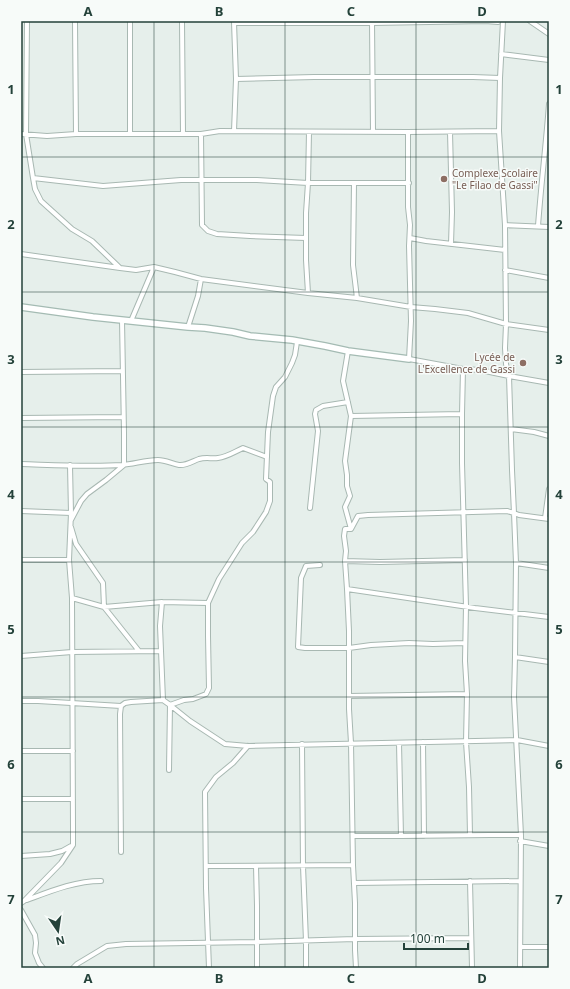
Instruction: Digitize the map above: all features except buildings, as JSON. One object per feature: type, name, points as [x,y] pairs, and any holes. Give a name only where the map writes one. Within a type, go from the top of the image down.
[{"type":"street","points":[[27,21],[26,134],[35,189],[41,201],[72,229],[92,241],[120,268]]},
{"type":"street","points":[[75,21],[76,134]]},
{"type":"street","points":[[130,21],[130,134]]},
{"type":"street","points":[[182,21],[183,134]]},
{"type":"street","points":[[234,131],[236,79],[234,22],[498,21]]},
{"type":"street","points":[[503,21],[499,131],[505,225],[505,348],[506,364],[509,376],[516,563],[514,697],[521,835],[520,968]]},
{"type":"street","points":[[530,21],[549,34]]},
{"type":"street","points":[[372,22],[373,132]]},
{"type":"street","points":[[501,54],[549,60]]},
{"type":"street","points":[[236,79],[473,76],[500,78]]},
{"type":"street","points":[[538,226],[540,188],[546,148],[549,104]]},
{"type":"street","points":[[21,134],[47,136],[76,134],[201,134],[220,131],[499,131]]},
{"type":"street","points":[[308,132],[308,183],[306,213],[308,293]]},
{"type":"street","points":[[408,132],[408,208],[410,225],[411,307],[409,359]]},
{"type":"street","points":[[450,132],[452,205],[451,244]]},
{"type":"street","points":[[201,134],[202,225],[208,231],[217,234],[306,238]]},
{"type":"street","points":[[33,178],[103,186],[182,180],[258,180],[308,183],[408,183]]},
{"type":"street","points":[[354,183],[353,264],[357,298]]},
{"type":"street","points":[[505,225],[549,227]]},
{"type":"street","points":[[410,238],[505,250]]},
{"type":"street","points":[[21,254],[136,270],[154,267],[201,279],[357,298],[411,307],[468,313],[506,324],[549,330]]},
{"type":"street","points":[[131,321],[154,267]]},
{"type":"street","points":[[505,270],[549,278]]},
{"type":"street","points":[[188,327],[198,296],[201,279]]},
{"type":"street","points":[[21,307],[93,317],[205,328],[250,336],[325,346],[348,351],[409,359],[464,369],[480,370],[549,383]]},
{"type":"street","points":[[122,320],[124,464],[87,494],[81,501],[70,523],[76,544],[103,583],[104,607],[139,651]]},
{"type":"street","points":[[170,705],[206,694],[209,688],[208,603],[219,579],[242,543],[253,532],[266,512],[270,501],[270,482],[266,479],[268,432],[273,396],[276,387],[292,364],[297,342]]},
{"type":"street","points":[[348,351],[343,381],[351,416],[345,460],[347,486],[350,496],[345,508],[351,529]]},
{"type":"street","points":[[464,369],[462,414],[466,606],[466,742],[470,835]]},
{"type":"street","points":[[21,372],[123,372]]},
{"type":"street","points":[[310,508],[318,431],[315,414],[316,410],[323,406],[348,402]]},
{"type":"street","points":[[351,416],[462,414]]},
{"type":"street","points":[[21,418],[124,417]]},
{"type":"street","points":[[511,429],[534,432],[549,436]]},
{"type":"street","points":[[21,464],[124,464],[159,460],[180,466],[199,459],[225,457],[243,448],[267,457]]},
{"type":"street","points":[[23,902],[61,863],[73,845],[72,598],[69,560],[70,465]]},
{"type":"street","points":[[351,529],[358,516],[368,515],[507,511],[519,515],[547,519],[549,489]]},
{"type":"street","points":[[21,511],[70,513]]},
{"type":"street","points":[[351,529],[345,529],[344,536],[346,551],[345,561],[349,648],[349,709],[356,968]]},
{"type":"street","points":[[21,560],[69,560]]},
{"type":"street","points":[[345,561],[380,562],[465,560]]},
{"type":"street","points":[[516,563],[549,568]]},
{"type":"street","points":[[320,565],[306,566],[301,578],[298,647],[349,648],[402,644],[465,643]]},
{"type":"street","points":[[347,589],[475,608],[549,617]]},
{"type":"street","points":[[72,598],[104,607],[162,602],[208,603]]},
{"type":"street","points":[[162,602],[160,626],[163,700]]},
{"type":"street","points":[[21,656],[72,652],[161,651]]},
{"type":"street","points":[[515,657],[549,662]]},
{"type":"street","points":[[349,696],[467,694]]},
{"type":"street","points":[[21,701],[121,706],[125,703],[131,702],[163,700],[190,721],[225,744],[248,746],[517,740],[549,746]]},
{"type":"street","points":[[169,770],[170,705]]},
{"type":"street","points":[[121,706],[121,852]]},
{"type":"street","points":[[423,742],[424,836]]},
{"type":"street","points":[[399,743],[401,836]]},
{"type":"street","points":[[302,744],[306,968]]},
{"type":"street","points":[[209,968],[206,866],[206,792],[216,777],[233,763],[248,746]]},
{"type":"street","points":[[21,750],[73,751]]},
{"type":"street","points":[[21,799],[73,799]]},
{"type":"street","points":[[353,836],[521,835]]},
{"type":"street","points":[[520,841],[549,846]]},
{"type":"street","points":[[21,856],[50,854],[62,851],[73,845]]},
{"type":"street","points":[[206,866],[353,865]]},
{"type":"street","points":[[256,866],[257,968]]},
{"type":"street","points":[[23,902],[67,886],[82,882],[101,881]]},
{"type":"street","points":[[470,881],[472,968]]},
{"type":"street","points":[[354,883],[520,881]]},
{"type":"street","points":[[21,910],[35,935],[35,954],[39,963],[44,968]]},
{"type":"street","points":[[72,968],[107,946],[126,944],[471,938]]},
{"type":"street","points":[[521,947],[549,947]]},
{"type":"place","name":"Complexe Scolaire \"Le Filao de Gassi\"","points":[[444,179]]},
{"type":"place","name":"Lycée de L'Excellence de Gassi","points":[[523,363]]}]
